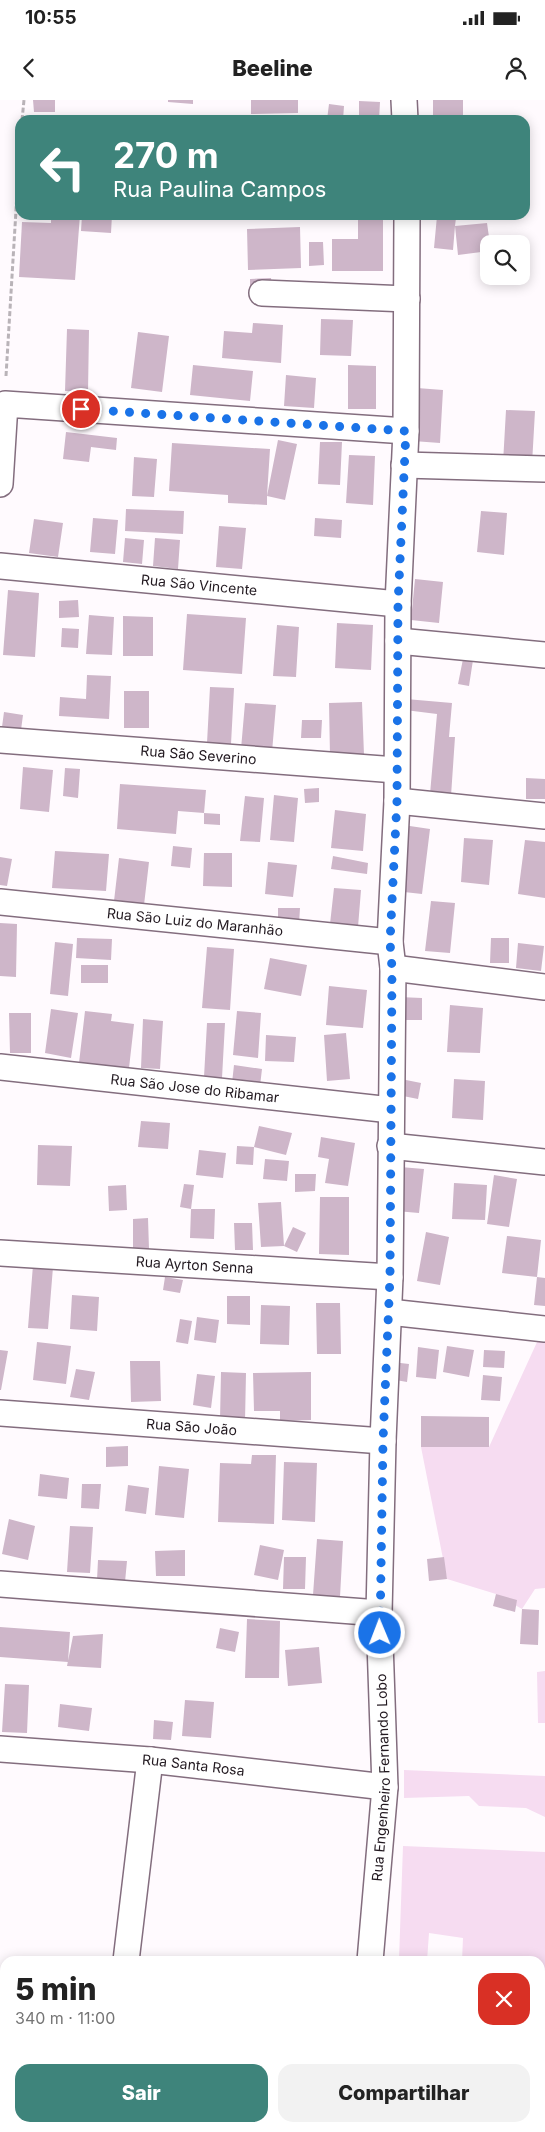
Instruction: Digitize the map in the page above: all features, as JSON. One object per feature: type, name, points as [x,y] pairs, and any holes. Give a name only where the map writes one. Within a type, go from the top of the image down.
[{"type":"street","points":[[404,100],[405,115]]},
{"type":"street","name":"Rua Engenheiro Fernando Lobo","points":[[370,1956],[385,1786],[379,1614],[383,1441],[390,1277],[392,968],[390,942],[397,801],[398,604],[406,431],[407,220]]},
{"type":"street","points":[[262,293],[407,299]]},
{"type":"street","points":[[0,484],[5,404],[406,431]]},
{"type":"street","points":[[404,465],[545,469]]},
{"type":"street","name":"Rua São Vincente","points":[[0,566],[398,604]]},
{"type":"street","points":[[398,641],[545,655]]},
{"type":"street","name":"Rua São Severino","points":[[0,740],[396,770]]},
{"type":"street","points":[[397,801],[545,816]]},
{"type":"street","name":"Rua São Luiz do Maranhão","points":[[0,902],[390,942]]},
{"type":"street","points":[[392,968],[545,987]]},
{"type":"street","name":"Rua São Jose do Ribamar","points":[[0,1067],[391,1110]]},
{"type":"street","points":[[390,1146],[545,1162]]},
{"type":"street","name":"Rua Ayrton Senna","points":[[0,1252],[390,1277]]},
{"type":"street","points":[[389,1312],[545,1329]]},
{"type":"street","name":"Rua São João","points":[[0,1413],[383,1441]]},
{"type":"street","points":[[0,1584],[379,1614]]},
{"type":"street","name":"Rua Santa Rosa","points":[[0,1749],[150,1760],[385,1786]]},
{"type":"street","points":[[127,1956],[150,1760]]},
{"type":"path","points":[[22,115],[24,100]]},
{"type":"path","points":[[5,404],[16,220]]},
{"type":"shaded area","points":[[543,1329],[545,1329],[545,1588],[535,1589],[522,1609],[496,1594],[447,1579],[421,1447],[489,1447]]},
{"type":"shaded area","points":[[545,1671],[545,1723],[538,1723],[537,1672]]},
{"type":"shaded area","points":[[404,1770],[545,1776],[545,1817],[526,1808],[479,1806],[469,1796],[404,1798]]},
{"type":"shaded area","points":[[403,1846],[545,1852],[545,1956],[462,1956],[463,1938],[429,1933],[427,1956],[399,1956]]},
{"type":"building","points":[[33,100],[55,100],[55,112],[34,112]]},
{"type":"building","points":[[168,100],[193,100],[193,104],[168,102]]},
{"type":"building","points":[[251,100],[298,100],[298,113],[251,114]]},
{"type":"building","points":[[433,100],[463,100],[463,115],[433,115]]},
{"type":"building","points":[[359,101],[380,102],[379,115],[359,115]]},
{"type":"building","points":[[329,104],[344,106],[343,115],[328,115]]},
{"type":"building","points":[[51,220],[80,220],[75,280],[19,277],[22,222],[51,223]]},
{"type":"building","points":[[82,220],[112,220],[111,233],[81,231]]},
{"type":"building","points":[[358,220],[383,220],[383,271],[332,271],[332,239],[358,239]]},
{"type":"building","points":[[437,220],[456,220],[453,250],[434,248]]},
{"type":"building","points":[[487,223],[489,235],[480,235],[480,252],[458,255],[455,226]]},
{"type":"building","points":[[300,227],[301,268],[248,270],[247,229]]},
{"type":"building","points":[[309,242],[323,242],[324,265],[309,266]]},
{"type":"building","points":[[271,278],[272,286],[250,287],[250,279]]},
{"type":"building","points":[[321,319],[353,320],[351,356],[320,355]]},
{"type":"building","points":[[253,323],[283,325],[281,363],[222,358],[224,331],[252,333]]},
{"type":"building","points":[[67,329],[89,330],[88,392],[65,391]]},
{"type":"building","points":[[138,332],[169,336],[162,392],[131,388]]},
{"type":"building","points":[[193,365],[253,371],[250,401],[190,395]]},
{"type":"building","points":[[348,365],[376,366],[376,409],[348,409]]},
{"type":"building","points":[[286,375],[316,378],[314,408],[284,406]]},
{"type":"building","points":[[417,388],[443,390],[440,443],[413,441]]},
{"type":"building","points":[[506,410],[535,411],[532,464],[503,463]]},
{"type":"building","points":[[66,432],[117,438],[116,450],[91,447],[89,462],[63,459]]},
{"type":"building","points":[[278,440],[297,444],[285,500],[267,496]]},
{"type":"building","points":[[320,442],[342,442],[340,485],[318,484]]},
{"type":"building","points":[[172,443],[270,449],[267,505],[228,503],[228,495],[169,491]]},
{"type":"building","points":[[349,455],[375,456],[373,505],[346,503]]},
{"type":"building","points":[[134,457],[157,459],[154,497],[132,496]]},
{"type":"building","points":[[126,509],[184,511],[183,534],[125,531]]},
{"type":"building","points":[[481,511],[507,513],[504,555],[477,552]]},
{"type":"building","points":[[93,518],[118,520],[115,554],[90,552]]},
{"type":"building","points":[[315,518],[342,520],[341,538],[314,536]]},
{"type":"building","points":[[34,519],[63,523],[58,557],[29,553]]},
{"type":"building","points":[[219,526],[246,528],[242,569],[216,567]]},
{"type":"building","points":[[125,538],[144,540],[142,564],[123,562]]},
{"type":"building","points":[[155,538],[180,540],[178,569],[153,566]]},
{"type":"building","points":[[415,579],[443,582],[439,623],[411,620]]},
{"type":"building","points":[[8,590],[39,593],[35,657],[3,655]]},
{"type":"building","points":[[78,600],[79,617],[59,618],[59,601]]},
{"type":"building","points":[[187,614],[246,618],[242,674],[183,670]]},
{"type":"building","points":[[89,615],[114,617],[112,655],[86,654]]},
{"type":"building","points":[[123,616],[153,617],[153,656],[123,656]]},
{"type":"building","points":[[337,623],[373,625],[371,670],[335,668]]},
{"type":"building","points":[[277,625],[299,627],[296,677],[273,676]]},
{"type":"building","points":[[62,628],[79,629],[78,648],[61,647]]},
{"type":"building","points":[[463,659],[473,660],[469,686],[458,684]]},
{"type":"building","points":[[87,675],[111,676],[109,719],[59,716],[60,697],[86,699]]},
{"type":"building","points":[[210,687],[234,688],[231,744],[207,743]]},
{"type":"building","points":[[124,691],[149,691],[149,728],[124,728]]},
{"type":"building","points":[[406,699],[452,703],[449,737],[455,737],[451,796],[430,794],[437,714],[405,710]]},
{"type":"building","points":[[362,702],[364,755],[330,756],[329,703]]},
{"type":"building","points":[[245,703],[276,705],[272,752],[241,749]]},
{"type":"building","points":[[4,712],[23,715],[21,730],[2,727]]},
{"type":"building","points":[[302,720],[322,720],[321,738],[301,738]]},
{"type":"building","points":[[23,767],[53,770],[49,812],[20,809]]},
{"type":"building","points":[[65,768],[80,769],[78,798],[63,796]]},
{"type":"building","points":[[526,778],[545,779],[545,799],[526,799]]},
{"type":"building","points":[[120,784],[206,790],[204,813],[178,811],[176,834],[117,829]]},
{"type":"building","points":[[319,788],[319,802],[305,803],[304,789]]},
{"type":"building","points":[[274,795],[298,798],[294,842],[270,840]]},
{"type":"building","points":[[245,796],[264,798],[260,842],[240,841]]},
{"type":"building","points":[[335,810],[366,814],[363,851],[331,848]]},
{"type":"building","points":[[204,813],[220,814],[220,825],[204,824]]},
{"type":"building","points":[[403,825],[430,829],[422,894],[395,891]]},
{"type":"building","points":[[464,838],[493,840],[489,885],[461,882]]},
{"type":"building","points":[[525,840],[545,842],[545,898],[518,894]]},
{"type":"building","points":[[173,846],[192,848],[190,868],[171,866]]},
{"type":"building","points":[[55,851],[109,854],[106,891],[52,888]]},
{"type":"building","points":[[204,853],[232,853],[232,887],[203,886]]},
{"type":"building","points":[[333,856],[368,863],[367,874],[331,869]]},
{"type":"building","points":[[0,857],[12,859],[7,886],[0,885]]},
{"type":"building","points":[[119,858],[149,862],[144,905],[114,901]]},
{"type":"building","points":[[268,862],[297,865],[293,897],[265,894]]},
{"type":"building","points":[[334,888],[361,890],[358,927],[330,924]]},
{"type":"building","points":[[431,901],[455,903],[450,953],[425,951]]},
{"type":"building","points":[[278,908],[300,908],[299,924],[278,924]]},
{"type":"building","points":[[0,923],[17,924],[16,977],[0,976]]},
{"type":"building","points":[[77,938],[112,939],[111,960],[76,958]]},
{"type":"building","points":[[491,938],[509,938],[509,963],[490,963]]},
{"type":"building","points":[[55,942],[73,944],[68,996],[50,994]]},
{"type":"building","points":[[518,943],[544,946],[541,971],[516,968]]},
{"type":"building","points":[[207,947],[234,949],[230,1010],[202,1008]]},
{"type":"building","points":[[270,958],[307,965],[301,996],[264,989]]},
{"type":"building","points":[[81,965],[108,965],[108,983],[81,983]]},
{"type":"building","points":[[329,986],[367,990],[363,1028],[326,1025]]},
{"type":"building","points":[[399,997],[422,998],[422,1020],[399,1020]]},
{"type":"building","points":[[450,1005],[483,1008],[480,1053],[447,1052]]},
{"type":"building","points":[[51,1009],[78,1013],[71,1058],[45,1053]]},
{"type":"building","points":[[85,1011],[112,1014],[111,1021],[134,1024],[129,1068],[79,1063]]},
{"type":"building","points":[[237,1011],[261,1013],[258,1058],[233,1055]]},
{"type":"building","points":[[9,1013],[31,1013],[31,1053],[10,1053]]},
{"type":"building","points":[[143,1019],[163,1021],[160,1069],[141,1068]]},
{"type":"building","points":[[207,1023],[225,1023],[222,1078],[204,1077]]},
{"type":"building","points":[[346,1033],[350,1079],[327,1081],[324,1035]]},
{"type":"building","points":[[266,1035],[296,1037],[294,1062],[265,1061]]},
{"type":"building","points":[[234,1065],[262,1069],[260,1086],[232,1083]]},
{"type":"building","points":[[401,1079],[421,1083],[418,1099],[398,1095]]},
{"type":"building","points":[[454,1079],[485,1081],[483,1120],[452,1118]]},
{"type":"building","points":[[141,1121],[170,1123],[168,1149],[138,1147]]},
{"type":"building","points":[[259,1126],[292,1133],[286,1155],[254,1147]]},
{"type":"building","points":[[321,1137],[355,1143],[348,1186],[325,1183],[329,1159],[318,1157]]},
{"type":"building","points":[[38,1145],[72,1146],[70,1186],[37,1185]]},
{"type":"building","points":[[237,1146],[254,1147],[253,1165],[236,1164]]},
{"type":"building","points":[[199,1150],[226,1153],[223,1178],[196,1175]]},
{"type":"building","points":[[265,1159],[289,1161],[287,1181],[263,1179]]},
{"type":"building","points":[[400,1167],[424,1169],[419,1213],[396,1211]]},
{"type":"building","points":[[295,1174],[316,1174],[315,1191],[295,1192]]},
{"type":"building","points":[[494,1175],[517,1179],[509,1227],[487,1224]]},
{"type":"building","points":[[454,1183],[487,1185],[485,1220],[452,1219]]},
{"type":"building","points":[[184,1184],[194,1185],[191,1209],[180,1207]]},
{"type":"building","points":[[126,1185],[127,1210],[109,1211],[108,1186]]},
{"type":"building","points":[[320,1197],[349,1197],[349,1255],[319,1254]]},
{"type":"building","points":[[281,1202],[284,1246],[261,1247],[258,1203]]},
{"type":"building","points":[[191,1209],[215,1209],[214,1239],[190,1238]]},
{"type":"building","points":[[148,1218],[149,1249],[133,1249],[133,1219]]},
{"type":"building","points":[[234,1223],[252,1223],[253,1250],[235,1250]]},
{"type":"building","points":[[293,1227],[306,1233],[297,1252],[284,1246]]},
{"type":"building","points":[[426,1232],[449,1237],[440,1285],[417,1281]]},
{"type":"building","points":[[507,1236],[541,1240],[537,1277],[502,1273]]},
{"type":"building","points":[[33,1265],[53,1267],[48,1329],[28,1328]]},
{"type":"building","points":[[165,1277],[183,1280],[180,1293],[163,1290]]},
{"type":"building","points":[[537,1277],[545,1278],[545,1306],[534,1305]]},
{"type":"building","points":[[72,1295],[99,1297],[97,1331],[70,1329]]},
{"type":"building","points":[[227,1296],[250,1296],[250,1325],[227,1324]]},
{"type":"building","points":[[316,1303],[340,1303],[341,1354],[317,1354]]},
{"type":"building","points":[[261,1305],[290,1306],[289,1345],[260,1344]]},
{"type":"building","points":[[197,1317],[219,1320],[216,1343],[194,1340]]},
{"type":"building","points":[[180,1319],[192,1321],[188,1344],[176,1342]]},
{"type":"building","points":[[37,1342],[71,1346],[66,1384],[33,1380]]},
{"type":"building","points":[[447,1346],[474,1350],[469,1377],[443,1372]]},
{"type":"building","points":[[418,1347],[439,1350],[436,1379],[416,1377]]},
{"type":"building","points":[[0,1350],[8,1351],[1,1390],[0,1390]]},
{"type":"building","points":[[484,1350],[505,1351],[504,1368],[483,1367]]},
{"type":"building","points":[[130,1361],[160,1361],[161,1401],[131,1402]]},
{"type":"building","points":[[392,1362],[409,1364],[407,1382],[390,1379]]},
{"type":"building","points":[[76,1369],[95,1372],[89,1400],[70,1397]]},
{"type":"building","points":[[221,1372],[246,1373],[245,1421],[220,1420]]},
{"type":"building","points":[[311,1372],[311,1420],[280,1421],[280,1411],[254,1411],[253,1373]]},
{"type":"building","points":[[197,1374],[215,1376],[211,1408],[193,1405]]},
{"type":"building","points":[[483,1375],[502,1377],[500,1401],[481,1400]]},
{"type":"building","points":[[421,1416],[489,1417],[489,1447],[421,1447]]},
{"type":"building","points":[[128,1446],[128,1466],[106,1467],[106,1447]]},
{"type":"building","points":[[252,1455],[276,1455],[274,1524],[218,1522],[220,1463],[251,1464]]},
{"type":"building","points":[[284,1462],[317,1463],[315,1522],[282,1520]]},
{"type":"building","points":[[159,1466],[189,1469],[184,1518],[155,1515]]},
{"type":"building","points":[[40,1474],[69,1478],[67,1499],[38,1496]]},
{"type":"building","points":[[82,1484],[101,1484],[99,1509],[81,1508]]},
{"type":"building","points":[[128,1485],[149,1488],[146,1514],[125,1511]]},
{"type":"building","points":[[9,1519],[35,1526],[28,1560],[2,1554]]},
{"type":"building","points":[[70,1526],[93,1527],[90,1573],[67,1572]]},
{"type":"building","points":[[317,1539],[343,1541],[340,1597],[313,1595]]},
{"type":"building","points":[[260,1545],[284,1550],[278,1580],[254,1575]]},
{"type":"building","points":[[185,1550],[185,1576],[156,1576],[155,1551]]},
{"type":"building","points":[[284,1557],[306,1557],[305,1589],[283,1589]]},
{"type":"building","points":[[444,1557],[447,1579],[429,1581],[427,1559]]},
{"type":"building","points":[[98,1560],[127,1561],[125,1582],[97,1580]]},
{"type":"building","points":[[496,1594],[517,1600],[515,1612],[493,1606]]},
{"type":"building","points":[[522,1609],[539,1610],[538,1645],[520,1644]]},
{"type":"building","points":[[247,1619],[280,1621],[279,1678],[245,1678]]},
{"type":"building","points":[[0,1627],[70,1632],[68,1662],[0,1657]]},
{"type":"building","points":[[220,1628],[239,1632],[235,1652],[216,1648]]},
{"type":"building","points":[[103,1634],[101,1668],[67,1666],[73,1636]]},
{"type":"building","points":[[319,1647],[322,1683],[288,1686],[285,1650]]},
{"type":"building","points":[[5,1684],[29,1685],[27,1733],[2,1732]]},
{"type":"building","points":[[185,1700],[214,1702],[211,1738],[182,1736]]},
{"type":"building","points":[[60,1704],[92,1708],[89,1731],[58,1727]]},
{"type":"building","points":[[154,1720],[173,1722],[171,1740],[153,1739]]},
{"type":"route","points":[[81,409],[406,431],[398,604],[397,801],[390,942],[392,968],[390,1277],[383,1441],[380,1633]]}]
